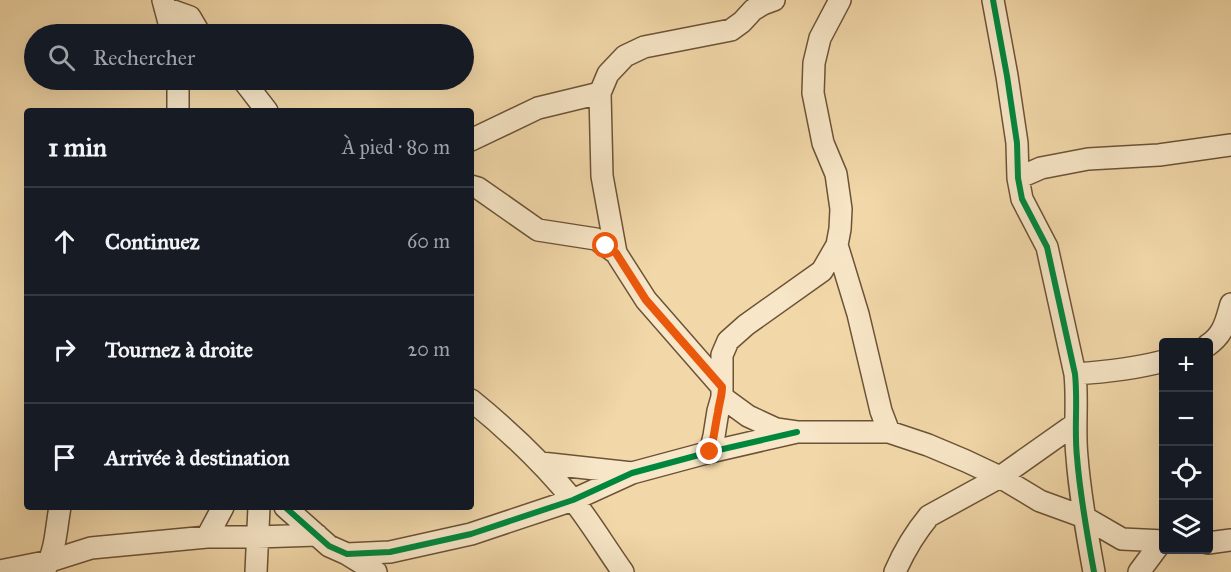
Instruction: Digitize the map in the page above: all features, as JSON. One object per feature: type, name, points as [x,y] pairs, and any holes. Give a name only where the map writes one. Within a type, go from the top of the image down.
[{"type":"street","points":[[774,0],[753,10],[731,30],[644,46],[625,56],[608,74],[600,93],[602,176],[616,253],[646,300],[722,392],[748,416],[776,429],[796,432],[889,432],[966,461],[1000,477],[1040,501],[1084,517],[1122,539],[1159,541]]},
{"type":"street","points":[[710,452],[722,392],[722,355],[728,342],[746,325],[822,271],[837,245],[841,209],[836,174],[823,143],[813,93],[814,63],[820,38],[840,0]]},
{"type":"street","points":[[993,0],[1017,143],[1018,178],[1022,199],[1047,248],[1075,374],[1076,456],[1094,572]]},
{"type":"street","points":[[178,108],[180,90]]},
{"type":"street","points":[[251,90],[265,108]]},
{"type":"street","points":[[474,139],[538,108],[600,93]]},
{"type":"street","points":[[1017,143],[1041,168]]},
{"type":"street","points":[[1018,178],[1041,168],[1088,159],[1159,154],[1231,145]]},
{"type":"street","points":[[474,187],[538,230],[596,239],[616,253]]},
{"type":"street","points":[[837,245],[858,314],[881,411],[889,432]]},
{"type":"street","points":[[1213,342],[1221,335],[1231,304]]},
{"type":"street","points":[[1075,374],[1108,372],[1159,362]]},
{"type":"street","points":[[474,402],[541,464],[573,501],[622,572]]},
{"type":"street","points":[[895,572],[903,554],[929,516],[1000,477],[1075,424]]},
{"type":"street","points":[[347,554],[390,552],[471,534],[573,501],[632,473],[796,432]]},
{"type":"street","points":[[541,464],[632,473]]},
{"type":"street","points":[[46,566],[54,547],[60,510]]},
{"type":"street","points":[[207,537],[222,510]]},
{"type":"street","points":[[256,572],[258,510]]},
{"type":"street","points":[[288,510],[330,546],[376,572]]},
{"type":"street","points":[[0,571],[46,566],[91,548],[207,537],[317,535]]},
{"type":"street","points":[[1213,542],[1231,540]]},
{"type":"street","points":[[1139,572],[1159,546]]},
{"type":"cycle path","points":[[993,0],[1017,143],[1018,178],[1022,199],[1047,247],[1075,374],[1078,472],[1094,572]]},
{"type":"cycle path","points":[[288,510],[329,546],[347,554],[390,552],[471,534],[573,500],[632,473],[797,432]]},
{"type":"route","points":[[606,246],[616,253],[646,300],[722,387],[722,397],[710,452]]}]
